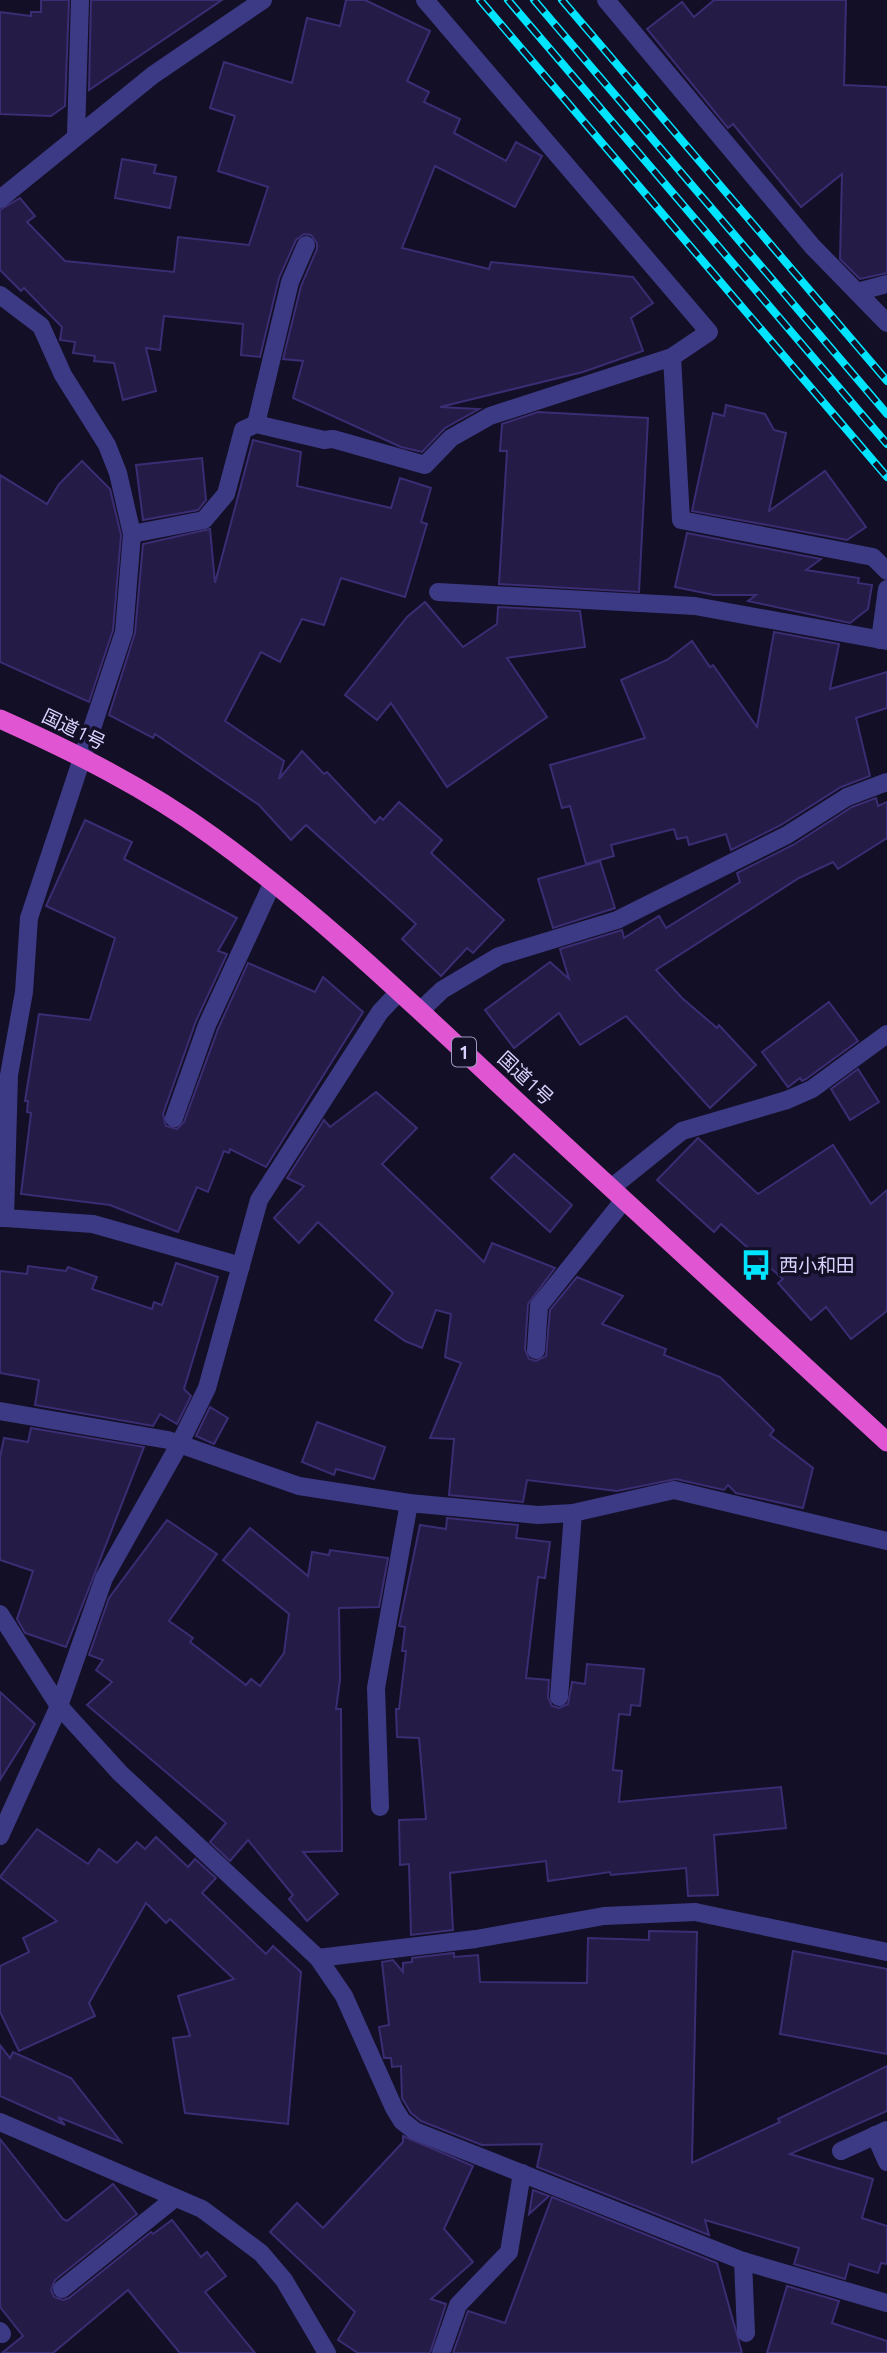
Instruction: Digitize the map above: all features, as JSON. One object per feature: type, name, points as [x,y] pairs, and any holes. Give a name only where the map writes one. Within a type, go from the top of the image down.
[{"type":"highway","name":"国道1号","points":[[0,719],[82,755],[210,834],[273,881],[420,1011],[887,1442]]},
{"type":"street","points":[[76,135],[80,0]]},
{"type":"street","points":[[0,199],[153,75],[263,0]]},
{"type":"street","points":[[132,534],[204,520],[226,494],[243,430],[256,424],[324,440],[333,439],[425,465],[451,438],[489,416],[672,357],[709,332],[425,0]]},
{"type":"street","points":[[606,0],[812,246],[887,323]]},
{"type":"street","points":[[256,424],[290,282],[306,245]]},
{"type":"street","points":[[857,292],[887,284]]},
{"type":"street","points":[[0,295],[41,326],[63,375],[107,445],[118,473],[132,534],[124,632],[29,918],[24,992],[9,1076],[3,1218],[93,1224],[241,1266]]},
{"type":"street","points":[[672,357],[681,520],[873,557],[887,571]]},
{"type":"street","points":[[438,592],[695,606],[884,640],[887,589]]},
{"type":"street","points":[[420,1011],[442,990],[499,956],[617,920],[787,835],[847,797],[887,782]]},
{"type":"street","points":[[174,1118],[207,1025],[273,881]]},
{"type":"street","points":[[0,1836],[59,1706],[104,1578],[179,1446],[207,1388],[259,1200],[380,1012],[399,992]]},
{"type":"street","points":[[536,1350],[539,1307],[617,1194],[682,1131],[787,1100],[812,1089],[887,1034]]},
{"type":"street","points":[[0,1411],[168,1440],[299,1486],[409,1503],[538,1515],[573,1513],[674,1490],[887,1541]]},
{"type":"street","points":[[380,1807],[376,1688],[409,1503]]},
{"type":"street","points":[[559,1697],[573,1513]]},
{"type":"street","points":[[0,1614],[59,1706],[120,1773],[318,1958],[344,1996],[402,2121],[415,2131],[743,2261],[887,2303]]},
{"type":"street","points":[[318,1958],[476,1939],[604,1916],[695,1912],[887,1952]]},
{"type":"street","points":[[0,2122],[202,2209],[261,2253],[284,2280],[327,2353]]},
{"type":"street","points":[[841,2151],[881,2133],[887,2162]]},
{"type":"street","points":[[441,2353],[458,2305],[509,2252],[522,2173]]},
{"type":"street","points":[[62,2288],[175,2198]]},
{"type":"street","points":[[743,2261],[746,2333]]},
{"type":"building","points":[[41,0],[69,0],[65,106],[51,116],[0,114],[0,12],[31,16],[31,12],[41,12]]},
{"type":"building","points":[[91,0],[222,0],[89,90]]},
{"type":"building","points":[[346,0],[365,0],[430,31],[407,81],[429,92],[424,102],[460,119],[454,133],[506,161],[516,142],[542,156],[515,207],[435,166],[402,248],[489,269],[491,262],[633,277],[653,303],[631,318],[643,351],[583,372],[440,407],[479,409],[445,428],[422,452],[401,447],[293,398],[303,361],[283,359],[301,286],[317,249],[317,243],[311,235],[304,234],[296,240],[279,278],[260,357],[241,355],[243,324],[164,316],[160,350],[146,348],[156,391],[123,400],[114,363],[94,361],[95,356],[73,353],[75,342],[60,340],[62,327],[24,288],[21,291],[0,270],[0,210],[20,198],[35,216],[27,222],[65,261],[174,272],[178,237],[249,245],[268,187],[218,171],[235,116],[210,108],[224,62],[292,83],[307,18],[340,26]]},
{"type":"building","points":[[714,0],[846,0],[844,85],[887,87],[887,273],[860,279],[840,259],[842,174],[801,207],[733,124],[728,128],[647,29],[682,2],[694,17]]},
{"type":"building","points":[[122,159],[156,165],[154,173],[176,177],[170,208],[115,198]]},
{"type":"building","points":[[726,405],[765,414],[774,430],[786,433],[769,511],[825,471],[866,527],[847,540],[692,511],[713,413],[724,416]]},
{"type":"building","points":[[538,412],[648,418],[639,592],[499,584],[507,451],[500,451],[502,424]]},
{"type":"building","points":[[253,440],[301,452],[297,486],[391,508],[400,478],[431,488],[421,522],[427,524],[405,597],[341,578],[324,625],[302,619],[280,662],[261,652],[225,721],[284,761],[279,779],[302,751],[324,774],[327,772],[375,823],[380,817],[383,820],[399,802],[442,840],[431,853],[504,920],[473,953],[467,948],[441,976],[402,939],[416,924],[306,825],[291,840],[259,805],[155,734],[153,738],[109,715],[135,633],[143,544],[210,529],[215,583]]},
{"type":"building","points":[[202,458],[206,500],[198,510],[143,520],[136,465]]},
{"type":"building","points":[[82,461],[110,489],[121,535],[113,630],[89,702],[0,662],[0,475],[47,504],[59,484]]},
{"type":"building","points":[[687,533],[821,559],[806,570],[859,578],[858,583],[872,585],[868,609],[850,623],[748,601],[756,595],[714,595],[675,587]]},
{"type":"building","points":[[425,602],[463,647],[497,624],[498,607],[580,611],[585,647],[507,658],[547,717],[447,787],[391,703],[377,720],[345,695],[407,617]]},
{"type":"building","points":[[774,632],[839,644],[830,689],[887,672],[887,708],[856,718],[870,776],[841,787],[781,825],[731,850],[726,834],[689,845],[687,837],[677,839],[674,829],[611,845],[614,856],[586,864],[570,806],[562,808],[550,765],[645,738],[621,680],[667,660],[692,641],[710,667],[713,665],[757,727]]},
{"type":"building","points":[[876,798],[878,806],[887,802],[887,838],[838,869],[833,862],[799,878],[656,970],[682,998],[717,1028],[719,1025],[756,1065],[710,1108],[626,1016],[580,1045],[559,1013],[514,1048],[485,1010],[550,962],[569,979],[560,949],[622,930],[624,938],[659,916],[666,928],[740,882],[737,873],[793,845],[852,807]]},
{"type":"building","points":[[85,820],[132,842],[124,859],[237,918],[218,951],[227,954],[196,1021],[163,1114],[166,1126],[177,1129],[184,1122],[218,1029],[248,963],[315,992],[323,977],[363,1012],[266,1167],[230,1149],[229,1153],[224,1151],[208,1192],[197,1187],[178,1232],[110,1205],[21,1194],[31,1113],[27,1112],[28,1101],[25,1101],[39,1014],[90,1020],[115,938],[46,906]]},
{"type":"building","points":[[600,861],[615,908],[553,928],[538,879]]},
{"type":"building","points":[[829,1002],[858,1041],[806,1079],[802,1081],[800,1078],[788,1087],[762,1052]]},
{"type":"building","points":[[858,1069],[879,1102],[850,1120],[831,1089]]},
{"type":"building","points":[[376,1092],[417,1128],[382,1164],[484,1262],[492,1243],[555,1268],[528,1304],[525,1349],[529,1359],[536,1361],[546,1356],[550,1310],[577,1277],[623,1296],[602,1324],[666,1349],[664,1355],[720,1377],[774,1430],[770,1435],[813,1468],[803,1508],[736,1493],[728,1485],[724,1490],[676,1479],[617,1491],[527,1480],[523,1502],[449,1495],[454,1439],[430,1438],[461,1363],[445,1357],[451,1314],[436,1310],[422,1348],[405,1341],[375,1320],[393,1293],[318,1222],[299,1243],[274,1218],[304,1186],[287,1178],[324,1120],[330,1127]]},
{"type":"building","points":[[698,1138],[758,1194],[833,1145],[871,1204],[887,1190],[887,1311],[851,1339],[826,1307],[811,1320],[778,1283],[783,1279],[721,1224],[714,1232],[657,1180]]},
{"type":"building","points":[[514,1154],[572,1205],[550,1232],[491,1178]]},
{"type":"building","points":[[176,1263],[218,1277],[184,1389],[191,1396],[177,1424],[160,1414],[153,1426],[35,1405],[39,1380],[0,1373],[0,1271],[27,1274],[28,1266],[66,1271],[68,1267],[97,1277],[92,1289],[152,1309],[154,1302],[162,1305]]},
{"type":"building","points":[[210,1407],[228,1418],[214,1444],[196,1436]]},
{"type":"building","points":[[317,1422],[385,1447],[374,1479],[336,1469],[334,1475],[302,1462]]},
{"type":"building","points":[[31,1428],[144,1447],[66,1647],[25,1633],[17,1619],[33,1571],[0,1560],[0,1457],[4,1438],[28,1442]]},
{"type":"building","points":[[447,1518],[518,1525],[516,1538],[550,1542],[545,1578],[538,1577],[526,1678],[549,1680],[548,1697],[552,1706],[559,1708],[568,1704],[572,1682],[585,1684],[587,1664],[644,1669],[640,1706],[631,1705],[630,1715],[619,1714],[613,1770],[622,1771],[619,1802],[781,1787],[786,1828],[714,1835],[718,1895],[688,1896],[686,1868],[611,1875],[610,1872],[548,1881],[546,1861],[450,1873],[453,1930],[411,1935],[409,1864],[400,1865],[399,1820],[426,1819],[419,1738],[397,1737],[396,1709],[399,1709],[406,1651],[402,1651],[405,1627],[399,1626],[420,1525],[446,1529]]},
{"type":"building","points":[[167,1520],[217,1554],[169,1621],[193,1638],[190,1642],[246,1685],[251,1679],[260,1686],[284,1653],[289,1614],[223,1560],[250,1528],[308,1576],[312,1552],[329,1555],[330,1550],[388,1558],[379,1607],[339,1608],[340,1680],[336,1709],[341,1709],[342,1851],[303,1852],[338,1894],[307,1921],[289,1899],[293,1895],[248,1840],[230,1861],[210,1842],[226,1823],[87,1705],[112,1682],[96,1670],[103,1660],[89,1655],[109,1598]]},
{"type":"building","points":[[0,1692],[35,1724],[0,1780]]},
{"type":"building","points":[[37,1829],[88,1864],[99,1849],[117,1863],[137,1842],[145,1849],[156,1837],[188,1867],[195,1859],[216,1878],[202,1893],[266,1954],[273,1946],[301,1972],[288,2124],[185,2113],[173,2038],[190,2036],[178,1996],[234,1979],[170,1919],[166,1923],[146,1903],[89,2003],[95,2016],[19,2051],[0,2012],[0,1966],[29,1952],[23,1938],[57,1921],[0,1877]]},
{"type":"building","points":[[649,1931],[697,1932],[692,2163],[780,2122],[778,2119],[887,2066],[887,2111],[790,2154],[873,2179],[862,2218],[887,2226],[887,2264],[881,2263],[878,2273],[849,2264],[845,2279],[794,2264],[799,2248],[705,2220],[709,2235],[537,2167],[542,2144],[482,2145],[421,2121],[411,2113],[402,2098],[401,2066],[392,2067],[391,2058],[384,2058],[379,2027],[389,2025],[382,1962],[393,1960],[403,1972],[403,1963],[412,1962],[412,1958],[454,1953],[454,1957],[478,1955],[480,1982],[587,1983],[588,1938],[649,1940]]},
{"type":"building","points":[[793,1951],[887,1969],[887,2054],[780,2034]]},
{"type":"building","points":[[0,2045],[10,2058],[13,2052],[71,2078],[121,2142],[58,2117],[65,2125],[0,2096]]},
{"type":"building","points":[[403,2136],[473,2166],[444,2229],[473,2262],[431,2299],[446,2304],[430,2353],[358,2353],[338,2340],[355,2312],[270,2232],[297,2203],[323,2228],[403,2142]]},
{"type":"building","points":[[0,2139],[63,2219],[67,2221],[113,2184],[137,2214],[55,2280],[51,2290],[54,2297],[63,2300],[69,2298],[151,2232],[153,2234],[172,2220],[201,2257],[207,2252],[226,2276],[205,2292],[255,2353],[180,2353],[128,2290],[53,2353],[2,2353],[23,2336],[0,2307]]},
{"type":"building","points":[[533,2190],[549,2196],[529,2214]]},
{"type":"building","points":[[552,2197],[717,2263],[742,2353],[453,2353],[468,2311],[505,2323]]},
{"type":"building","points":[[787,2286],[839,2301],[832,2323],[887,2341],[887,2353],[767,2353]]},
{"type":"railway","points":[[480,0],[887,477]]},
{"type":"railway","points":[[508,0],[887,444]]},
{"type":"railway","points":[[534,0],[887,414]]},
{"type":"railway","points":[[562,0],[887,381]]},
{"type":"place","name":"西小和田","points":[[756,1265]]}]
